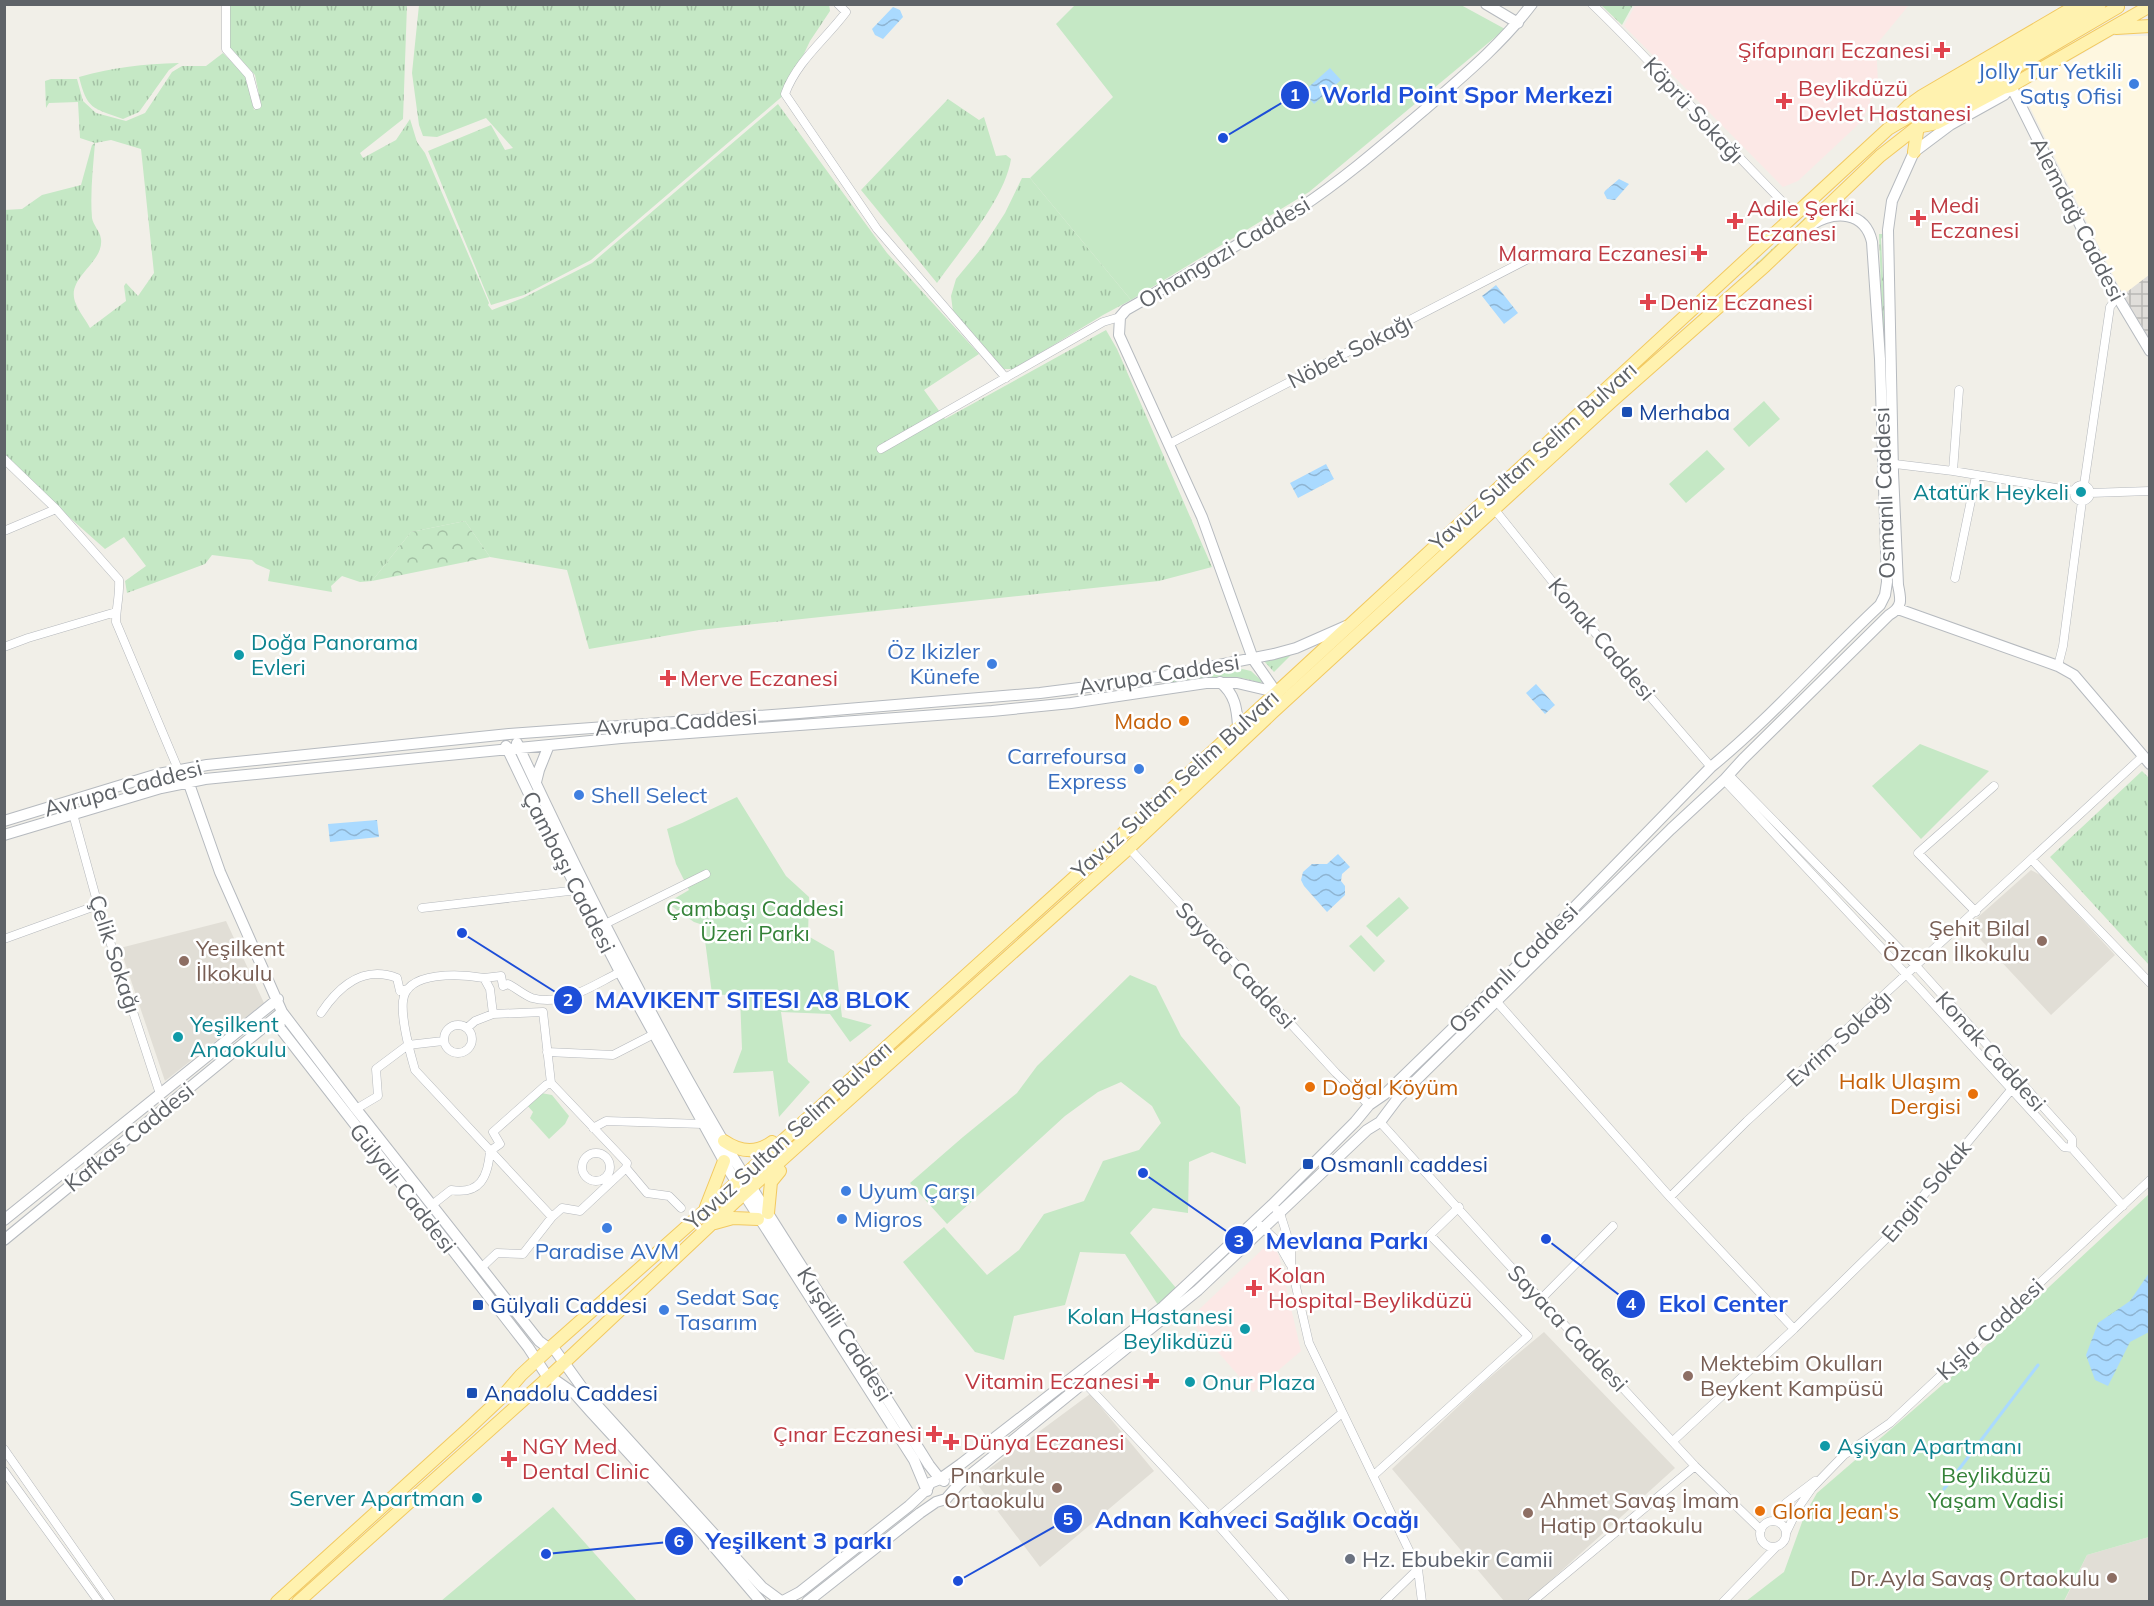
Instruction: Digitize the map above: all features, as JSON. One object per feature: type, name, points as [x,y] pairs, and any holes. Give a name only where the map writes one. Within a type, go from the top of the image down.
[{"type":"main road","points":[[1486,4],[1518,22]]},
{"type":"main road","name":"Orhangazi Caddesi","points":[[1120,317],[1133,306],[1324,192],[1453,85],[1503,39],[1532,4]]},
{"type":"main road","points":[[1894,124],[1898,115],[1922,96],[2079,4]]},
{"type":"main road","name":"Yavuz Sultan Selim Bulvarı","points":[[298,1602],[550,1376],[748,1190],[1124,852],[1280,697],[1347,626],[1894,124],[2100,4]]},
{"type":"main road","points":[[2124,6],[2129,18]]},
{"type":"main road","name":"Yavuz Sultan Selim Bulvarı","points":[[283,1600],[468,1429],[550,1348],[1238,726],[1280,697],[1495,510],[1612,401],[1801,232],[1859,175],[1918,125],[2124,6]]},
{"type":"main road","points":[[1914,152],[1918,125],[1926,126],[1937,123],[2011,86],[2150,6]]},
{"type":"main road","points":[[2111,28],[2150,26]]},
{"type":"main road","name":"Osmanlı Caddesi","points":[[807,1602],[920,1513],[936,1502],[943,1501],[949,1493],[1198,1290],[1380,1120],[1398,1098],[1901,604],[1898,585],[1893,472],[1888,230],[1892,201],[1914,152],[1950,125],[2004,95],[2011,86]]},
{"type":"main road","name":"Alemdağ Caddesi","points":[[2011,86],[2108,281],[2150,351]]},
{"type":"main road","name":"Osmanlı Caddesi","points":[[782,1601],[800,1592],[909,1506],[927,1489],[930,1482],[940,1479],[1163,1307],[1272,1205],[1369,1106],[1385,1094],[1521,962],[1711,767],[1791,694],[1884,598],[1887,582],[1880,370],[1870,230],[1863,223],[1841,215],[1824,218],[1801,232]]},
{"type":"main road","points":[[1120,317],[1119,335],[1202,517],[1253,659],[1280,697]]},
{"type":"main road","points":[[1900,597],[1894,593],[1884,598],[1888,611],[1896,610],[2058,666],[2074,675],[2146,760]]},
{"type":"main road","name":"Avrupa Caddesi","points":[[4,821],[178,769],[509,734],[799,714],[1040,693],[1164,676],[1253,659],[1296,648],[1347,626]]},
{"type":"main road","points":[[1220,682],[1235,702],[1238,726]]},
{"type":"main road","name":"Avrupa Caddesi","points":[[4,835],[188,781],[549,745],[1003,710],[1071,703],[1206,683],[1248,685],[1280,697]]},
{"type":"main road","points":[[506,750],[506,739],[509,734]]},
{"type":"main road","name":"Çambaşı Caddesi","points":[[509,734],[520,748],[605,924],[724,1141],[740,1178]]},
{"type":"main road","points":[[536,783],[549,745]]},
{"type":"main road","name":"Çambaşı Caddesi","points":[[506,750],[620,972],[703,1124],[724,1161],[740,1178]]},
{"type":"main road","points":[[1726,766],[1726,777],[1712,781],[1711,767],[1726,766]]},
{"type":"main road","name":"Gülyalı Caddesi","points":[[188,781],[220,872],[282,1012],[539,1341],[555,1350],[563,1363]]},
{"type":"main road","points":[[1113,840],[1110,846],[1124,852]]},
{"type":"main road","name":"Kafkas Caddesi","points":[[4,1220],[278,999]]},
{"type":"main road","name":"Gülyalı Caddesi","points":[[282,1012],[279,1021],[280,1028],[528,1347],[545,1373],[550,1376]]},
{"type":"main road","name":"Kafkas Caddesi","points":[[4,1240],[282,1012]]},
{"type":"main road","points":[[1369,1106],[1383,1108],[1380,1120],[1365,1118],[1369,1106]]},
{"type":"main road","points":[[724,1141],[736,1148],[756,1151],[776,1139],[787,1136]]},
{"type":"main road","points":[[712,1225],[733,1218],[763,1216],[771,1182],[791,1159],[796,1147]]},
{"type":"main road","points":[[705,1210],[724,1161]]},
{"type":"main road","name":"Kuşdili Caddesi","points":[[740,1178],[802,1276],[940,1479]]},
{"type":"main road","name":"Kuşdili Caddesi","points":[[802,1276],[920,1471],[927,1489]]},
{"type":"main road","points":[[563,1363],[586,1393],[762,1587],[782,1601]]},
{"type":"main road","points":[[550,1376],[574,1394],[590,1411],[712,1543],[762,1602]]},
{"type":"main road","points":[[940,1479],[946,1483],[949,1493]]},
{"type":"main road","points":[[927,1489],[928,1496],[936,1502]]},
{"type":"street","points":[[226,4],[226,50],[249,75],[256,105]]},
{"type":"street","points":[[838,4],[846,12],[799,65],[785,94],[877,229],[1006,378]]},
{"type":"street","name":"Köprü Sokağı","points":[[1592,4],[1675,88],[1745,165],[1796,215]]},
{"type":"street","name":"Nöbet Sokağı","points":[[1169,444],[1532,257]]},
{"type":"street","points":[[2084,485],[2110,307],[2117,297]]},
{"type":"street","name":"Orhangazi Caddesi","points":[[881,448],[1103,322],[1120,317]]},
{"type":"street","points":[[1953,471],[1959,390]]},
{"type":"street","points":[[4,459],[56,509],[119,580],[120,598],[116,622],[178,769]]},
{"type":"street","points":[[1894,464],[1953,471],[2074,491]]},
{"type":"street","points":[[1955,578],[1976,476]]},
{"type":"street","points":[[2082,501],[2075,498],[2074,491],[2079,485],[2084,485],[2090,493]]},
{"type":"street","points":[[2090,493],[2150,491]]},
{"type":"street","points":[[2058,666],[2063,646],[2082,501],[2090,493]]},
{"type":"street","points":[[4,531],[56,509]]},
{"type":"street","name":"Konak Caddesi","points":[[1495,510],[1572,606],[1711,767]]},
{"type":"street","points":[[4,647],[116,612]]},
{"type":"street","name":"Evrim Sokağı","points":[[1670,1197],[1747,1121],[2032,860],[2146,760]]},
{"type":"street","name":"Konak Caddesi","points":[[1726,777],[1917,967],[2072,1139],[2072,1148],[2123,1206]]},
{"type":"street","name":"Konak Caddesi","points":[[1726,777],[2064,1147],[2072,1148]]},
{"type":"street","points":[[1976,912],[1918,853],[1994,786]]},
{"type":"street","name":"Çelik Sokağı","points":[[73,814],[98,904],[160,1094]]},
{"type":"street","name":"Sayaca Caddesi","points":[[1124,852],[1369,1106]]},
{"type":"street","points":[[2032,860],[2150,983]]},
{"type":"street","points":[[605,924],[706,874]]},
{"type":"street","points":[[422,908],[578,890]]},
{"type":"street","points":[[4,939],[98,904]]},
{"type":"street","points":[[321,1013],[330,1000],[360,976],[374,973],[397,978],[400,991],[407,989],[415,982],[436,976],[484,978],[501,976],[503,986],[508,984],[529,997],[554,1001],[566,998],[620,972]]},
{"type":"street","points":[[484,978],[490,989],[493,1014]]},
{"type":"street","points":[[407,989],[403,1001],[408,1045],[415,1070],[552,1217]]},
{"type":"street","name":"Osmanlı Caddesi","points":[[1497,1002],[1670,1197]]},
{"type":"street","points":[[467,1028],[476,1021],[493,1014],[543,1012],[551,1083],[627,1163],[626,1168],[580,1211],[562,1208],[552,1217],[523,1254],[497,1253],[481,1268]]},
{"type":"street","points":[[463,1025],[472,1033],[472,1044],[465,1053],[454,1053],[446,1048],[443,1041],[442,1037],[450,1026],[463,1025]]},
{"type":"street","points":[[547,1052],[613,1055],[654,1034]]},
{"type":"street","points":[[356,1109],[378,1096],[376,1069],[408,1045],[443,1041]]},
{"type":"street","points":[[432,1205],[451,1190],[463,1192],[472,1190],[482,1182],[490,1150],[500,1144],[493,1132],[551,1083]]},
{"type":"street","name":"Engin Sokak","points":[[1673,1441],[1794,1329],[1893,1232],[2011,1090]]},
{"type":"street","points":[[593,1128],[606,1120],[703,1124]]},
{"type":"street","name":"Sayaca Caddesi","points":[[1380,1120],[1499,1254],[1695,1466],[1761,1530]]},
{"type":"street","points":[[607,1158],[614,1150]]},
{"type":"street","points":[[626,1168],[647,1193],[669,1196],[681,1208]]},
{"type":"street","name":"Kışla Caddesi","points":[[1827,1473],[1844,1455],[1890,1423],[2150,1180]]},
{"type":"street","points":[[1670,1197],[1794,1329]]},
{"type":"street","points":[[1272,1205],[1280,1213],[1291,1248],[1291,1265],[1309,1343],[1418,1569],[1422,1602]]},
{"type":"street","points":[[1374,1475],[1528,1336],[1430,1235],[1459,1208]]},
{"type":"street","points":[[1256,1220],[1277,1241],[1291,1265]]},
{"type":"street","points":[[1541,1299],[1613,1226]]},
{"type":"street","points":[[1085,1383],[1214,1521],[1285,1602]]},
{"type":"street","points":[[1214,1521],[1342,1413]]},
{"type":"street","points":[[4,1449],[111,1602]]},
{"type":"street","points":[[1532,1602],[1695,1466]]},
{"type":"street","points":[[4,1471],[99,1602]]},
{"type":"street","points":[[1776,1521],[1786,1503],[1827,1473]]},
{"type":"street","points":[[1723,1602],[1776,1547],[1784,1542],[1786,1533],[1803,1500],[1827,1473]]},
{"type":"street","points":[[1776,1547],[1767,1546],[1760,1534],[1766,1523],[1776,1521],[1784,1526],[1786,1533]]},
{"type":"street","points":[[1384,1602],[1418,1569]]},
{"type":"shaded area","name":"Beylikdüzü Devlet Hastanesi","points":[[1636,4],[1909,5],[1876,45],[1878,82],[1863,120],[1798,181],[1783,187],[1624,26]]},
{"type":"shaded area","points":[[2113,36],[2149,36],[2149,275],[2123,295],[2021,89]]},
{"type":"shaded area","points":[[2149,275],[2149,338],[2123,295]]},
{"type":"shaded area","name":"Şehit Bilal Özcan İlkokulu","points":[[2031,870],[2042,876],[2115,955],[2051,1015],[1968,926]]},
{"type":"shaded area","points":[[226,921],[264,1003],[165,1081],[120,948]]},
{"type":"shaded area","name":"Kolan Hospital-Beylikdüzü","points":[[1267,1245],[1276,1250],[1279,1256],[1301,1351],[1253,1392],[1189,1319]]},
{"type":"shaded area","points":[[1544,1332],[1675,1468],[1527,1602],[1504,1601],[1392,1469],[1482,1384]]},
{"type":"shaded area","name":"Pınarkule Ortaokulu","points":[[1090,1394],[1154,1471],[1040,1567],[974,1480]]},
{"type":"shaded area","name":"Dr.Ayla Savaş Ortaokulu","points":[[2149,1537],[2149,1601],[2064,1602],[2087,1555]]},
{"type":"green space","points":[[829,4],[830,11],[810,41],[785,94],[591,260],[524,295],[491,305],[428,151],[491,125],[505,150],[513,148],[486,118],[437,137],[423,136],[419,125],[412,73],[419,5]]},
{"type":"green space","points":[[230,5],[407,5],[403,119],[360,153],[363,158],[396,140],[410,119],[417,142],[425,153],[492,310],[523,298],[592,263],[778,104],[887,253],[979,354],[924,390],[945,419],[1106,330],[1117,349],[1212,567],[1159,581],[699,630],[589,649],[567,570],[490,557],[465,521],[411,532],[372,581],[360,582],[342,576],[331,586],[332,592],[268,581],[270,570],[252,560],[212,555],[205,564],[127,593],[125,581],[146,566],[124,537],[105,549],[60,509],[5,454],[4,210],[22,209],[42,195],[81,185],[92,145],[95,143],[80,138],[78,102],[49,103],[46,108],[45,81],[77,79],[83,101],[96,113],[126,121],[145,113],[172,72],[182,66],[206,66],[223,53],[246,77],[254,110],[261,105],[255,75],[230,48]],"holes":[[[111,140],[141,149],[154,273],[138,296],[126,283],[124,286],[126,301],[90,328],[77,307],[74,295],[75,286],[97,256],[100,248],[101,239],[93,221],[91,209],[95,143]]]},
{"type":"green space","points":[[1075,5],[1461,5],[1505,29],[1309,192],[1131,300],[1030,178],[1113,97],[1056,24]]},
{"type":"green space","points":[[1601,5],[1633,5],[1622,25]]},
{"type":"green space","points":[[179,63],[169,70],[139,112],[123,119],[92,106],[85,96],[79,77],[129,67]]},
{"type":"green space","points":[[948,99],[979,120],[984,117],[996,156],[1006,155],[1011,159],[1000,191],[991,207],[937,283],[861,190]]},
{"type":"green space","points":[[1022,178],[1030,178],[1131,300],[1014,369],[1004,369],[953,312],[951,296],[956,279],[985,244],[1005,213]]},
{"type":"green space","points":[[1806,217],[1807,219],[1711,310],[1709,308]]},
{"type":"green space","points":[[1879,234],[1884,234],[1881,239],[1887,357],[1888,468]]},
{"type":"green space","points":[[1764,401],[1780,419],[1749,447],[1733,429]]},
{"type":"green space","points":[[1707,450],[1725,469],[1686,503],[1669,484]]},
{"type":"green space","points":[[465,521],[490,557],[372,581],[411,532]]},
{"type":"green space","points":[[1291,655],[1274,672],[1264,661]]},
{"type":"green space","points":[[1238,668],[1251,671],[1263,682],[1226,677],[1168,684],[1168,681]]},
{"type":"green space","points":[[1920,744],[1989,771],[1921,839],[1872,786]]},
{"type":"green space","points":[[2142,771],[2150,779],[2149,965],[2050,857]]},
{"type":"green space","name":"Çambaşı Caddesi Üzeri Parkı","points":[[737,797],[786,876],[809,897],[808,936],[834,951],[842,1017],[872,1025],[850,1042],[830,1014],[781,1012],[788,1062],[810,1082],[779,1117],[773,1071],[733,1073],[742,1049],[740,996],[712,994],[703,925],[694,922],[667,903],[689,890],[676,864],[667,829]]},
{"type":"green space","points":[[1399,897],[1409,908],[1377,937],[1366,926]]},
{"type":"green space","points":[[1361,935],[1385,961],[1374,972],[1349,946]]},
{"type":"green space","points":[[1130,975],[1156,986],[1181,1036],[1240,1107],[1246,1164],[1212,1152],[1189,1162],[1188,1213],[1153,1208],[1130,1233],[1176,1288],[1158,1305],[1125,1254],[1080,1252],[1065,1305],[1014,1316],[1004,1360],[975,1352],[903,1262],[944,1227],[987,1275],[1019,1250],[1044,1214],[1084,1201],[1103,1161],[1139,1150],[1161,1123],[1152,1106],[1121,1082],[1098,1092],[1065,1116],[947,1224],[910,1183],[1017,1093],[1037,1066]]},
{"type":"green space","points":[[541,1093],[552,1095],[569,1116],[565,1124],[549,1139],[530,1118],[533,1112],[527,1105]]},
{"type":"green space","name":"Beylikdüzü Yaşam Vadisi","points":[[2149,1194],[2149,1537],[2087,1555],[2064,1601],[1745,1602],[1784,1572],[1805,1514],[1817,1493],[1963,1367]]},
{"type":"green space","points":[[553,1507],[637,1601],[441,1601]]},
{"type":"water","points":[[893,7],[900,10],[903,17],[883,39],[875,35],[872,29]]},
{"type":"water","points":[[1330,68],[1341,80],[1314,104],[1303,92]]},
{"type":"water","points":[[1619,179],[1629,184],[1615,200],[1607,199],[1605,191]]},
{"type":"water","points":[[1496,285],[1518,313],[1504,324],[1482,296]]},
{"type":"water","points":[[1326,464],[1334,479],[1298,498],[1290,483]]},
{"type":"water","points":[[1536,684],[1555,705],[1545,714],[1526,693]]},
{"type":"water","points":[[377,820],[379,837],[330,842],[328,824]]},
{"type":"water","points":[[1338,854],[1350,867],[1342,874],[1341,881],[1345,886],[1345,895],[1327,912],[1301,880],[1303,872],[1312,864],[1327,864]]},
{"type":"water","points":[[2149,1273],[2149,1332],[2130,1342],[2108,1386],[2095,1380],[2086,1355],[2098,1323],[2130,1301]]},
{"type":"waterway","points":[[1944,1489],[2038,1365]]},
{"type":"place","name":"Şifapınarı Eczanesi","points":[[1942,50]]},
{"type":"place","name":"Jolly Tur Yetkili Satış Ofisi","points":[[2134,84]]},
{"type":"place","name":"Beylikdüzü Devlet Hastanesi","points":[[1784,101]]},
{"type":"place","name":"World Point Spor Merkezi","points":[[1223,138]]},
{"type":"place","name":"Medi Eczanesi","points":[[1918,218]]},
{"type":"place","name":"Adile Şerki Eczanesi","points":[[1735,221]]},
{"type":"place","name":"Marmara Eczanesi","points":[[1699,253]]},
{"type":"place","name":"Deniz Eczanesi","points":[[1648,302]]},
{"type":"place","name":"Merhaba","points":[[1627,412]]},
{"type":"place","name":"Atatürk Heykeli","points":[[2081,492]]},
{"type":"place","name":"Doğa Panorama Evleri","points":[[239,655]]},
{"type":"place","name":"Öz Ikizler Künefe","points":[[992,664]]},
{"type":"place","name":"Merve Eczanesi","points":[[668,678]]},
{"type":"place","name":"Mado","points":[[1184,721]]},
{"type":"place","name":"Carrefoursa Express","points":[[1139,769]]},
{"type":"place","name":"Shell Select","points":[[579,795]]},
{"type":"place","name":"MAVIKENT SITESI A8 BLOK","points":[[462,933]]},
{"type":"place","name":"Şehit Bilal Özcan İlkokulu","points":[[2042,941]]},
{"type":"place","name":"Yeşilkent İlkokulu","points":[[184,961]]},
{"type":"place","name":"Yeşilkent Anaokulu","points":[[178,1037]]},
{"type":"place","name":"Doğal Köyüm","points":[[1310,1087]]},
{"type":"place","name":"Halk Ulaşım Dergisi","points":[[1973,1094]]},
{"type":"place","name":"Osmanlı caddesi","points":[[1308,1164]]},
{"type":"place","name":"Mevlana Parkı","points":[[1143,1173]]},
{"type":"place","name":"Uyum Çarşı","points":[[846,1191]]},
{"type":"place","name":"Migros","points":[[842,1219]]},
{"type":"place","name":"Paradise AVM","points":[[607,1228]]},
{"type":"place","name":"Ekol Center","points":[[1546,1239]]},
{"type":"place","name":"Kolan Hospital-Beylikdüzü","points":[[1254,1288]]},
{"type":"place","name":"Gülyali Caddesi","points":[[478,1305]]},
{"type":"place","name":"Sedat Saç Tasarım","points":[[664,1310]]},
{"type":"place","name":"Kolan Hastanesi Beylikdüzü","points":[[1245,1329]]},
{"type":"place","name":"Mektebim Okulları Beykent Kampüsü","points":[[1688,1376]]},
{"type":"place","name":"Vitamin Eczanesi","points":[[1151,1381]]},
{"type":"place","name":"Onur Plaza","points":[[1190,1382]]},
{"type":"place","name":"Anadolu Caddesi","points":[[472,1393]]},
{"type":"place","name":"Çınar Eczanesi","points":[[934,1434]]},
{"type":"place","name":"Dünya Eczanesi","points":[[951,1442]]},
{"type":"place","name":"Aşiyan Apartmanı","points":[[1825,1446]]},
{"type":"place","name":"NGY Med Dental Clinic","points":[[509,1459]]},
{"type":"place","name":"Pınarkule Ortaokulu","points":[[1057,1488]]},
{"type":"place","name":"Server Apartman","points":[[477,1498]]},
{"type":"place","name":"Gloria Jean's","points":[[1760,1511]]},
{"type":"place","name":"Ahmet Savaş İmam Hatip Ortaokulu","points":[[1528,1513]]},
{"type":"place","name":"Yeşilkent 3 parkı","points":[[546,1554]]},
{"type":"place","name":"Hz. Ebubekir Camii","points":[[1350,1559]]},
{"type":"place","name":"Dr.Ayla Savaş Ortaokulu","points":[[2112,1578]]},
{"type":"place","name":"Adnan Kahveci Sağlık Ocağı","points":[[958,1581]]}]
